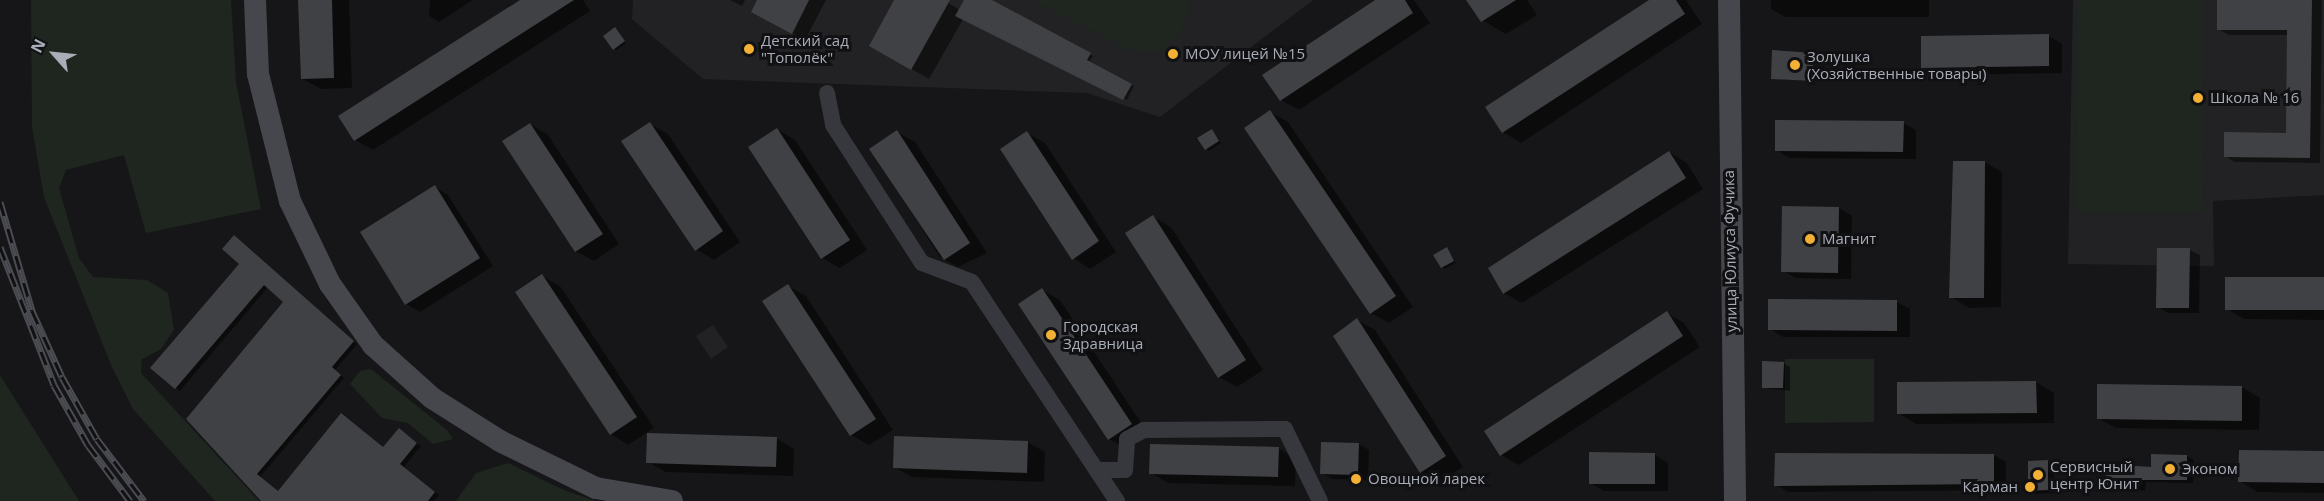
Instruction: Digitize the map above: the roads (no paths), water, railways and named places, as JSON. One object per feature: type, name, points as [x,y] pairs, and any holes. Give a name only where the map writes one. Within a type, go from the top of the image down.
[{"type":"street","points":[[255,0],[258,74],[286,191],[330,284],[373,345],[432,398],[500,441],[596,488],[672,501]]},
{"type":"street","name":"улица Юлиуса Фучика","points":[[1729,0],[1735,501]]},
{"type":"street","points":[[827,93],[833,125],[922,263],[972,282],[1117,501]]},
{"type":"street","points":[[1097,470],[1125,470],[1127,439],[1144,430],[1285,429],[1320,501]]},
{"type":"railway","points":[[0,202],[32,311],[62,377],[97,439],[144,501]]},
{"type":"railway","points":[[0,247],[54,385],[88,445],[130,501]]},
{"type":"place","name":"Детский сад \"Тополёк\"","points":[[749,49]]},
{"type":"place","name":"МОУ лицей №15","points":[[1173,54]]},
{"type":"place","name":"Золушка (Хозяйственные товары)","points":[[1795,65]]},
{"type":"place","name":"Школа № 16","points":[[2198,98]]},
{"type":"place","name":"Магнит","points":[[1810,239]]},
{"type":"place","name":"Городская Здравница","points":[[1051,335]]},
{"type":"place","name":"Эконом","points":[[2170,469]]},
{"type":"place","name":"Сервисный центр Юнит","points":[[2038,475]]},
{"type":"place","name":"Овощной ларек","points":[[1356,479]]},
{"type":"place","name":"Карман","points":[[2030,487]]}]
